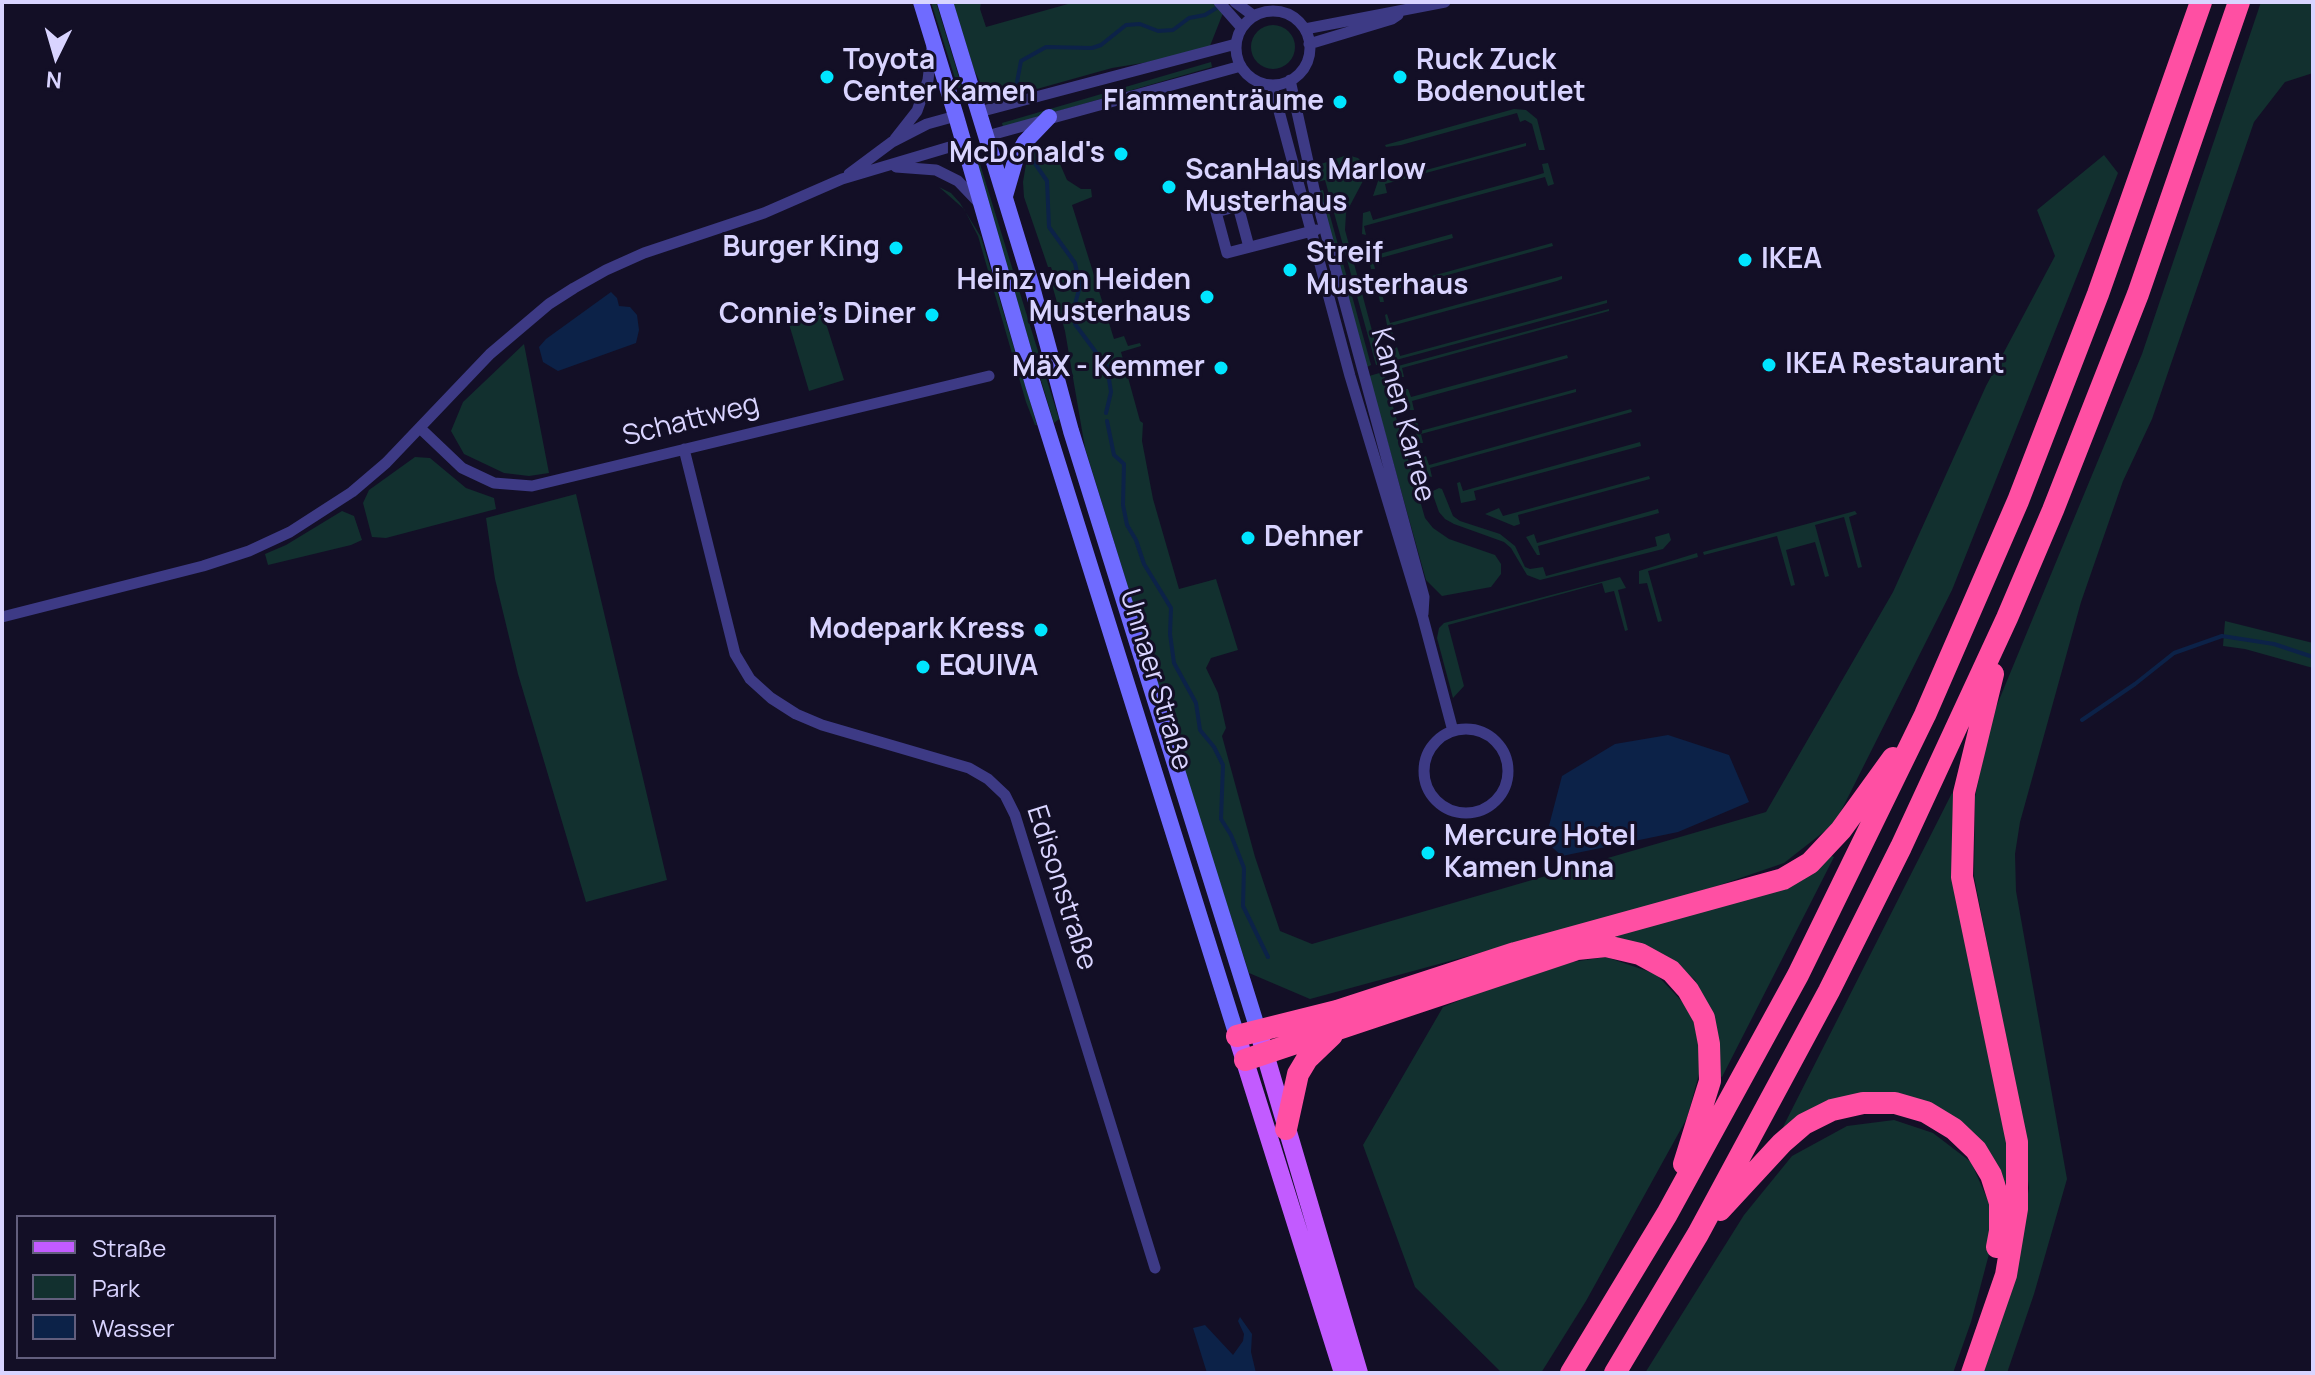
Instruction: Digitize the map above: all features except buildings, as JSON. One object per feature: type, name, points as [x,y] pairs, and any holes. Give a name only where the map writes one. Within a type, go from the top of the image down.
[{"type":"highway","points":[[1571,1373],[1667,1214],[1798,975],[1925,715],[2024,486],[2098,294],[2201,2]]},
{"type":"highway","points":[[1615,1373],[1698,1234],[1836,978],[1901,847],[2007,618],[2138,294],[2239,2]]},
{"type":"highway","points":[[1972,1373],[2006,1275],[2017,1209],[2017,1142],[1962,877],[1964,793],[2007,618]]},
{"type":"highway","points":[[1247,1033],[1337,1011],[1515,953],[1783,879],[1810,863],[1841,830],[1925,715]]},
{"type":"highway","points":[[1254,1057],[1577,949],[1606,946],[1640,954],[1671,971],[1688,990],[1704,1018],[1709,1044],[1710,1081],[1667,1214]]},
{"type":"highway","points":[[1286,1129],[1298,1074],[1320,1045],[1339,1029]]},
{"type":"highway","points":[[1698,1234],[1782,1143],[1804,1124],[1832,1110],[1863,1103],[1895,1103],[1926,1112],[1954,1129],[1976,1150],[1991,1175],[2000,1203],[2000,1231],[1988,1294],[1961,1373]]},
{"type":"main road","name":"Unnaer Straße","points":[[921,2],[1033,384],[1247,1033]]},
{"type":"main road","name":"Unnaer Straße","points":[[945,2],[1057,373],[1071,431],[1343,1373]]},
{"type":"main road","points":[[956,116],[979,112]]},
{"type":"main road","points":[[1005,198],[1013,166],[1021,150],[1049,117]]},
{"type":"main road","points":[[963,143],[987,136]]},
{"type":"main road","name":"Unnaer Straße","points":[[1254,1057],[1286,1129],[1359,1373]]},
{"type":"street","points":[[1305,29],[1445,2]]},
{"type":"street","points":[[1226,5],[1254,16]]},
{"type":"street","points":[[1226,5],[1242,28]]},
{"type":"street","points":[[1275,11],[1286,13],[1305,29],[1309,44],[1307,63],[1290,80],[1272,85],[1254,79],[1241,66],[1236,44],[1242,28],[1254,16],[1275,11]]},
{"type":"street","points":[[1309,44],[1392,19],[1402,12]]},
{"type":"street","points":[[892,142],[917,111],[928,80],[933,41]]},
{"type":"street","points":[[979,112],[1236,44]]},
{"type":"street","points":[[987,136],[1241,66]]},
{"type":"street","name":"Kamen Karree","points":[[1290,80],[1324,226],[1424,597],[1423,618]]},
{"type":"street","name":"Kamen Karree","points":[[1272,85],[1359,406],[1423,618],[1453,731]]},
{"type":"street","points":[[842,179],[892,142],[927,124],[956,116]]},
{"type":"street","points":[[2,617],[153,580],[249,551],[290,532],[352,492],[421,429],[490,354],[549,304],[574,288],[644,253],[764,213],[842,179],[963,143]]},
{"type":"street","points":[[884,167],[936,170],[958,181],[982,206]]},
{"type":"street","points":[[1249,247],[1324,226]]},
{"type":"street","name":"Schattweg","points":[[421,429],[462,468],[494,483],[512,487],[546,483],[989,376]]},
{"type":"street","name":"Edisonstraße","points":[[684,449],[735,654],[750,679],[771,698],[796,714],[822,725],[969,768],[988,779],[1005,795],[1015,815],[1155,1268]]},
{"type":"street","points":[[1469,729],[1488,734],[1506,756],[1509,766],[1507,785],[1496,801],[1480,811],[1462,813],[1445,807],[1427,786],[1424,768],[1430,750],[1442,736],[1453,731],[1469,729]]},
{"type":"green space","points":[[931,2],[936,2],[962,87],[958,88]]},
{"type":"green space","points":[[953,2],[981,2],[986,27],[1075,2],[1213,2],[1223,13],[1210,46],[995,99],[974,70]]},
{"type":"green space","points":[[2261,2],[2313,2],[2313,73],[2285,82],[2254,122],[2152,419],[2123,481],[2081,602],[2020,822],[2015,854],[2016,891],[2067,1179],[2034,1294],[2007,1373],[1980,1373],[2012,1281],[2029,1188],[2012,1071],[1974,876],[1975,797],[1992,717],[2142,354]]},
{"type":"green space","points":[[1273,25],[1289,31],[1295,47],[1289,63],[1273,69],[1257,63],[1251,47],[1257,31]]},
{"type":"green space","points":[[1211,62],[1212,67],[1003,127],[1002,123]]},
{"type":"green space","points":[[1514,109],[1526,110],[1537,119],[1545,150],[1539,150],[1532,124],[1525,120],[1520,122],[1517,113],[1401,145],[1385,145]]},
{"type":"green space","points":[[1526,143],[1526,146],[1385,184],[1387,193],[1373,196],[1381,172],[1386,171],[1389,180]]},
{"type":"green space","points":[[1038,146],[1061,148],[1060,164],[1067,180],[1081,189],[1091,189],[1092,197],[1072,205],[1114,339],[1124,336],[1128,346],[1140,343],[1141,346],[1121,352],[1143,423],[1142,441],[1153,499],[1179,589],[1216,579],[1238,650],[1211,658],[1206,668],[1218,693],[1226,728],[1222,736],[1255,857],[1280,931],[1312,944],[1766,812],[1893,592],[1986,386],[2055,256],[2037,210],[2104,155],[2118,173],[1952,590],[1835,823],[1784,863],[1682,898],[1310,999],[1249,973],[1212,859],[1085,448],[1065,331],[1051,281],[1054,276],[1051,267],[1048,267],[1024,197],[1027,158]]},
{"type":"green space","points":[[1347,155],[1358,158],[1366,170],[1346,213],[1345,230],[1381,364],[1376,365],[1325,180],[1317,182],[1315,171],[1321,164]]},
{"type":"green space","points":[[1548,163],[1554,184],[1548,186],[1545,177],[1364,226],[1366,235],[1362,234],[1363,213],[1370,211],[1373,220],[1544,173],[1542,164]]},
{"type":"green space","points":[[980,164],[1059,419],[1054,423],[975,165]]},
{"type":"green space","points":[[939,187],[951,193],[963,208]]},
{"type":"green space","points":[[1323,190],[1371,365],[1367,367],[1319,191]]},
{"type":"green space","points":[[966,212],[981,237],[1037,425],[1026,402],[978,236]]},
{"type":"green space","points":[[1452,234],[1453,238],[1373,260],[1375,269],[1371,269],[1369,248],[1372,256]]},
{"type":"green space","points":[[1552,243],[1553,246],[1382,293],[1384,302],[1380,302],[1378,281],[1381,290]]},
{"type":"green space","points":[[1562,276],[1557,281],[1391,326],[1393,335],[1389,335],[1387,314],[1390,323]]},
{"type":"green space","points":[[1607,300],[1607,303],[1396,360],[1393,350],[1397,347],[1400,356]]},
{"type":"green space","points":[[1609,309],[1402,368],[1404,377],[1400,377],[1398,366]]},
{"type":"green space","points":[[823,314],[844,380],[809,391],[789,324]]},
{"type":"green space","points":[[524,344],[549,473],[529,476],[504,473],[464,454],[451,431],[463,402]]},
{"type":"green space","points":[[1567,355],[1568,358],[1412,401],[1414,410],[1409,410],[1405,389],[1411,397]]},
{"type":"green space","points":[[1383,372],[1425,518],[1449,539],[1495,555],[1501,564],[1501,574],[1491,587],[1442,596],[1426,580],[1369,376]]},
{"type":"green space","points":[[1576,389],[1576,392],[1421,434],[1423,443],[1418,443],[1414,423],[1417,422],[1420,431]]},
{"type":"green space","points":[[1631,409],[1632,412],[1430,468],[1432,477],[1428,476],[1426,456],[1429,465]]},
{"type":"green space","points":[[1640,442],[1641,446],[1474,491],[1476,500],[1461,503],[1457,483],[1460,482],[1463,491]]},
{"type":"green space","points":[[415,457],[430,458],[466,488],[494,498],[496,509],[386,538],[372,537],[363,503],[369,490]]},
{"type":"green space","points":[[1649,476],[1650,479],[1518,515],[1520,524],[1514,526],[1485,514],[1499,508],[1503,516]]},
{"type":"green space","points":[[1439,488],[1453,516],[1500,534],[1515,546],[1525,567],[1543,567],[1546,576],[1657,546],[1655,537],[1669,533],[1671,540],[1663,549],[1540,580],[1527,575],[1504,542],[1445,519],[1433,495],[1433,491]]},
{"type":"green space","points":[[576,494],[667,880],[586,902],[518,674],[495,579],[486,518]]},
{"type":"green space","points":[[1658,509],[1659,513],[1538,546],[1540,555],[1526,537],[1534,534],[1537,543]]},
{"type":"green space","points":[[342,511],[354,516],[362,540],[268,565],[265,554]]},
{"type":"green space","points":[[1855,511],[1857,514],[1849,517],[1862,567],[1858,568],[1844,517],[1815,525],[1829,576],[1825,577],[1815,542],[1786,550],[1795,585],[1791,586],[1777,536],[1704,555],[1703,552]]},
{"type":"green space","points":[[1697,553],[1698,557],[1648,571],[1662,621],[1658,622],[1647,583],[1639,584],[1639,571]]},
{"type":"green space","points":[[1620,577],[1626,588],[1618,590],[1628,630],[1625,631],[1614,591],[1605,593],[1602,583],[1448,625],[1464,686],[1453,698],[1437,638],[1439,628],[1444,623]]},
{"type":"green space","points":[[2225,621],[2313,643],[2313,668],[2223,646]]},
{"type":"green space","points":[[1952,793],[1957,795],[2006,1137],[2010,1182],[2003,1183],[1983,1145],[1895,1098],[1789,1130],[1783,1127]]},
{"type":"green space","points":[[1828,854],[1834,857],[1722,1077],[1718,1075],[1710,1013],[1695,980],[1668,957],[1611,938],[1610,933]]},
{"type":"green space","points":[[1606,957],[1656,974],[1692,1012],[1702,1063],[1687,1118],[1586,1301],[1541,1373],[1502,1373],[1415,1287],[1363,1145],[1443,1007],[1545,966]]},
{"type":"green space","points":[[1894,1120],[1933,1133],[1971,1162],[1989,1203],[1989,1254],[1971,1322],[1953,1373],[1645,1373],[1744,1215],[1792,1156],[1847,1126]]},
{"type":"water","points":[[611,292],[619,306],[630,307],[637,315],[639,330],[636,343],[558,371],[543,362],[539,347],[546,339]]},
{"type":"water","points":[[1668,735],[1729,755],[1749,802],[1678,832],[1562,856],[1545,841],[1562,776],[1615,744]]},
{"type":"water","points":[[1240,1317],[1252,1334],[1251,1352],[1256,1373],[1207,1373],[1193,1328],[1205,1325],[1233,1355],[1243,1341],[1244,1334],[1238,1321]]},
{"type":"waterway","points":[[1017,82],[1021,61],[1046,47],[1092,48],[1101,45],[1126,25],[1140,24],[1158,31],[1173,30],[1189,18],[1205,15],[1218,7]]},
{"type":"waterway","points":[[1034,162],[1047,181],[1049,227],[1075,263],[1080,286],[1075,304],[1075,324],[1098,355]]},
{"type":"waterway","points":[[1106,413],[1111,392],[1107,366]]},
{"type":"waterway","points":[[1107,421],[1114,455],[1124,464],[1123,505],[1127,525],[1144,564],[1171,608],[1170,634],[1174,663],[1196,703],[1200,730],[1223,765],[1221,819],[1244,868],[1243,906],[1268,957]]},
{"type":"waterway","points":[[2082,720],[2174,653],[2222,636],[2274,644],[2313,657]]},
{"type":"place","name":"Toyota Center Kamen","points":[[827,77]]},
{"type":"place","name":"Ruck Zuck Bodenoutlet","points":[[1400,77]]},
{"type":"place","name":"Flammenträume","points":[[1340,102]]},
{"type":"place","name":"McDonald's","points":[[1121,154]]},
{"type":"place","name":"ScanHaus Marlow Musterhaus","points":[[1169,187]]},
{"type":"place","name":"Burger King","points":[[896,248]]},
{"type":"place","name":"IKEA","points":[[1745,260]]},
{"type":"place","name":"Streif Musterhaus","points":[[1290,270]]},
{"type":"place","name":"Heinz von Heiden Musterhaus","points":[[1207,297]]},
{"type":"place","name":"Connie’s Diner","points":[[932,315]]},
{"type":"place","name":"IKEA Restaurant","points":[[1769,365]]},
{"type":"place","name":"MäX - Kemmer","points":[[1221,368]]},
{"type":"place","name":"Dehner","points":[[1248,538]]},
{"type":"place","name":"Modepark Kress","points":[[1041,630]]},
{"type":"place","name":"EQUIVA","points":[[923,667]]},
{"type":"place","name":"Mercure Hotel Kamen Unna","points":[[1428,853]]}]
